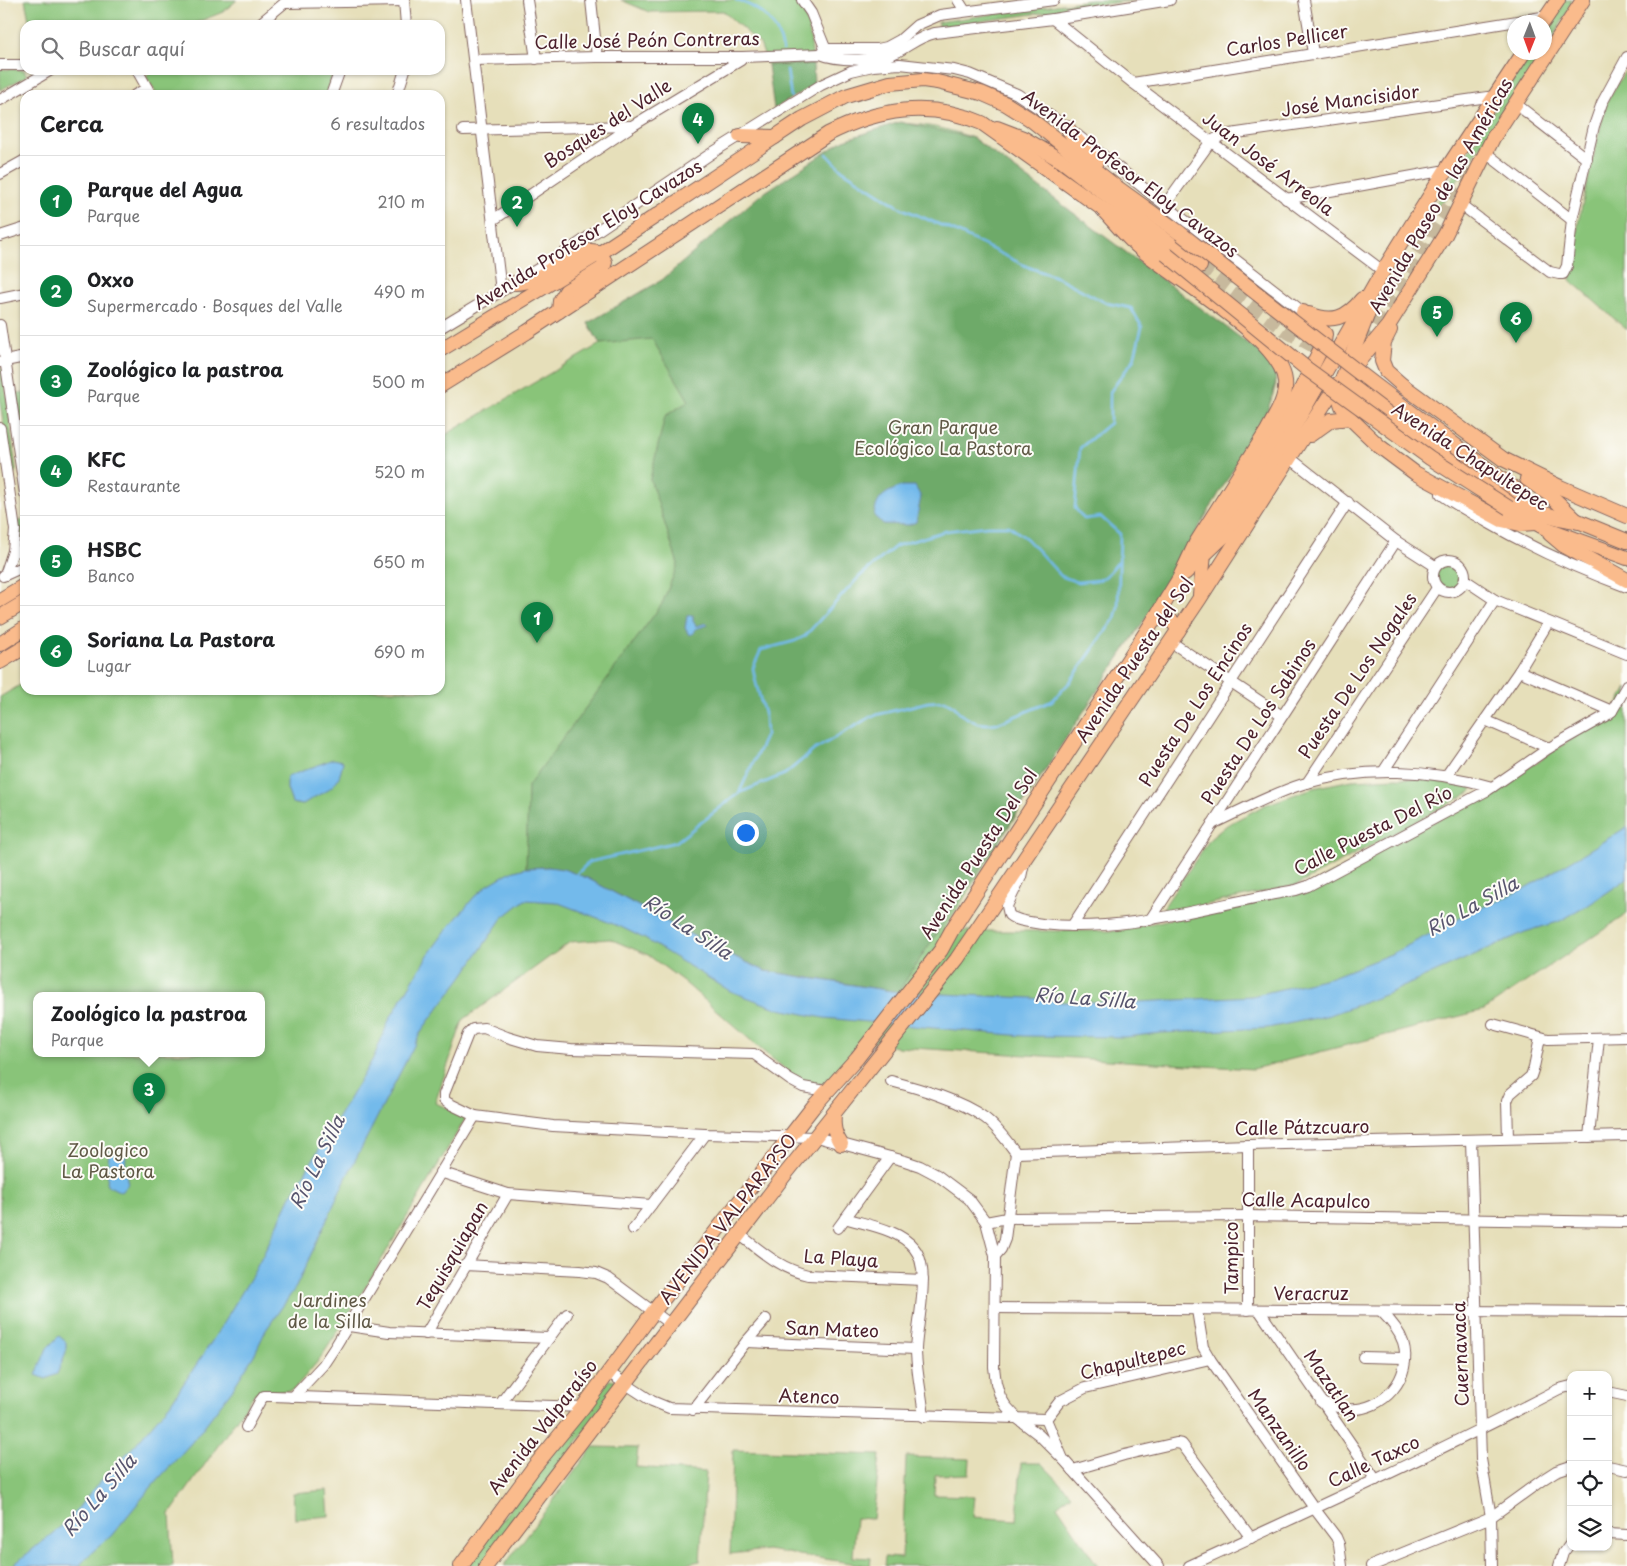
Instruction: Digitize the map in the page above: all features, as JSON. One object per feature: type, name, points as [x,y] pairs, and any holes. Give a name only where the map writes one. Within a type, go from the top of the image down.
[{"type":"main road","points":[[1549,15],[1558,0]]},
{"type":"main road","name":"Avenida Paseo de las Américas","points":[[1334,383],[1388,326],[1445,235],[1494,138],[1584,0]]},
{"type":"main road","name":"Avenida Paseo de las Américas","points":[[1337,354],[1361,319],[1380,276],[1446,170],[1519,60]]},
{"type":"main road","name":"Avenida Profesor Eloy Cavazos","points":[[445,347],[600,253],[822,107],[855,93],[890,83],[923,80],[981,93],[1006,104],[1030,119],[1115,186],[1180,233],[1337,354]]},
{"type":"main road","points":[[445,383],[559,311],[828,134],[849,123],[879,113],[916,110],[955,114],[1023,138],[1062,161],[1200,266]]},
{"type":"main road","points":[[982,123],[1166,254],[1307,369],[1334,383],[1364,394],[1460,467],[1505,495],[1545,514],[1576,521]]},
{"type":"main road","points":[[1067,127],[1072,136],[1115,186]]},
{"type":"main road","points":[[740,136],[775,137]]},
{"type":"main road","points":[[1105,212],[1136,246],[1251,332],[1269,349],[1283,373],[1285,381],[1284,397],[1268,431],[1196,543],[1179,579]]},
{"type":"main road","points":[[1311,396],[1334,383],[1353,354],[1361,319],[1402,256],[1410,238],[1410,229]]},
{"type":"main road","points":[[515,283],[529,282],[538,278],[579,252],[590,250],[600,253],[605,262],[603,268],[566,291],[560,301],[559,311]]},
{"type":"main road","points":[[1304,312],[1324,319],[1336,319],[1354,308],[1380,276]]},
{"type":"main road","points":[[1406,296],[1403,306],[1384,342],[1382,361],[1386,371],[1427,405],[1509,462],[1560,487],[1627,516]]},
{"type":"main road","points":[[1200,598],[1204,554],[1210,538],[1292,407],[1324,342],[1325,334],[1304,312]]},
{"type":"main road","points":[[1361,319],[1374,331],[1380,331],[1388,326]]},
{"type":"main road","name":"Avenida Puesta del Sol","points":[[1179,579],[1229,530],[1277,456],[1337,354]]},
{"type":"main road","name":"Avenida Chapultepec","points":[[1337,354],[1443,437],[1522,494],[1576,521],[1627,541]]},
{"type":"main road","points":[[1274,357],[1284,362],[1299,365],[1315,363]]},
{"type":"main road","points":[[1334,383],[1342,406],[1350,418],[1379,446],[1415,473],[1502,520],[1520,524],[1540,525],[1563,545],[1627,580]]},
{"type":"main road","name":"Avenida Puesta del Sol","points":[[834,1114],[957,959],[1200,598],[1301,442],[1328,398],[1334,383]]},
{"type":"main road","name":"Avenida Chapultepec","points":[[1334,383],[1430,458],[1509,508],[1540,525],[1627,558]]},
{"type":"main road","points":[[1301,442],[1331,420],[1350,418]]},
{"type":"main road","points":[[1509,462],[1514,469],[1550,495],[1576,521]]},
{"type":"main road","name":"Avenida Puesta Del Sol","points":[[791,1136],[826,1091],[858,1058],[940,950],[1179,579]]},
{"type":"main road","points":[[0,600],[20,588]]},
{"type":"main road","points":[[0,617],[20,605]]},
{"type":"main road","points":[[1154,620],[1168,619],[1176,625],[1174,637]]},
{"type":"main road","points":[[4,642],[20,631]]},
{"type":"main road","points":[[0,662],[20,650]]},
{"type":"main road","points":[[1131,656],[1134,663],[1140,669],[1150,671]]},
{"type":"main road","points":[[816,1137],[834,1114]]},
{"type":"main road","points":[[834,1114],[833,1128],[841,1144]]},
{"type":"main road","name":"AVENIDA VALPARA?SO","points":[[654,1311],[791,1136]]},
{"type":"main road","name":"AVENIDA VALPARA?SO","points":[[670,1324],[816,1137]]},
{"type":"main road","name":"Avenida Valparaíso","points":[[461,1566],[534,1467],[609,1373],[654,1311]]},
{"type":"main road","points":[[486,1566],[670,1324]]},
{"type":"street","points":[[264,20],[287,2],[404,0],[406,20]]},
{"type":"street","points":[[466,0],[502,292]]},
{"type":"street","points":[[527,0],[536,59]]},
{"type":"street","points":[[591,0],[597,57]]},
{"type":"street","points":[[802,0],[811,13],[825,53]]},
{"type":"street","points":[[958,0],[965,11]]},
{"type":"street","name":"Calle José Peón Contreras","points":[[474,60],[597,57],[742,57],[878,49],[887,47],[900,40],[917,25],[931,18],[965,11],[1054,0]]},
{"type":"street","name":"Calle José Peón Contreras","points":[[825,53],[847,58],[886,56],[911,42],[935,33],[1053,19],[1170,0]]},
{"type":"street","points":[[1304,0],[1313,53]]},
{"type":"street","points":[[931,18],[935,33]]},
{"type":"street","points":[[1053,19],[1133,83]]},
{"type":"street","name":"Carlos Pellicer","points":[[1133,83],[1313,53],[1507,25]]},
{"type":"street","points":[[911,42],[909,47],[910,55],[915,64],[919,66]]},
{"type":"street","points":[[1460,204],[1550,272],[1563,274],[1567,266],[1572,220],[1602,103],[1627,56]]},
{"type":"street","name":"Bosques del Valle","points":[[493,220],[632,126],[741,60],[742,57]]},
{"type":"street","points":[[847,58],[852,63],[851,71]]},
{"type":"street","points":[[445,325],[566,252],[740,136],[821,85],[851,71],[886,64],[954,70],[984,79],[1017,94],[1067,127],[1304,312]]},
{"type":"street","points":[[0,65],[20,65]]},
{"type":"street","points":[[0,100],[42,75]]},
{"type":"street","points":[[140,75],[148,90]]},
{"type":"street","points":[[333,90],[338,75]]},
{"type":"street","points":[[399,90],[404,75]]},
{"type":"street","name":"Juan José Arreola","points":[[1133,83],[1286,199],[1380,276]]},
{"type":"street","name":"José Mancisidor","points":[[1211,141],[1223,135],[1495,96]]},
{"type":"street","points":[[1516,104],[1587,159]]},
{"type":"street","points":[[463,130],[632,126]]},
{"type":"street","points":[[1165,205],[1211,141]]},
{"type":"street","points":[[1486,153],[1572,220]]},
{"type":"street","points":[[0,174],[20,163]]},
{"type":"street","points":[[1286,199],[1446,170]]},
{"type":"street","points":[[0,236],[20,230]]},
{"type":"street","points":[[0,298],[20,293]]},
{"type":"street","points":[[0,325],[2,362],[20,466]]},
{"type":"street","points":[[2,362],[20,358]]},
{"type":"street","points":[[0,428],[4,480],[15,530],[13,551],[3,577]]},
{"type":"street","points":[[1290,458],[1396,541],[1436,566]]},
{"type":"street","points":[[1415,473],[1446,497],[1506,533],[1596,576],[1627,587]]},
{"type":"street","points":[[4,480],[20,477]]},
{"type":"street","name":"Puesta De Los Encinos","points":[[1072,926],[1348,502]]},
{"type":"street","name":"Puesta De Los Sabinos","points":[[1150,920],[1396,541]]},
{"type":"street","points":[[13,551],[20,552]]},
{"type":"street","points":[[1448,559],[1457,562],[1464,569],[1465,580],[1455,591],[1446,592],[1437,588],[1432,580],[1432,575],[1436,566],[1443,560],[1448,559]]},
{"type":"street","points":[[3,577],[20,568]]},
{"type":"street","points":[[1465,580],[1495,600],[1627,654]]},
{"type":"street","name":"Puesta De Los Nogales","points":[[1307,783],[1437,588]]},
{"type":"street","points":[[1383,772],[1495,600]]},
{"type":"street","points":[[1446,776],[1520,671],[1548,623]]},
{"type":"street","points":[[1174,637],[1230,682],[1282,716]]},
{"type":"street","points":[[1520,671],[1612,710]]},
{"type":"street","name":"Calle Puesta Del Río","points":[[1024,858],[1021,877],[1008,906],[1009,915],[1016,920],[1030,922],[1072,926],[1103,926],[1150,920],[1301,888],[1492,787],[1549,748],[1612,710],[1627,685]]},
{"type":"street","points":[[1485,720],[1549,748]]},
{"type":"street","points":[[1212,824],[1271,796],[1307,783],[1346,775],[1410,772],[1466,779],[1492,787]]},
{"type":"street","points":[[1492,1024],[1518,1030],[1540,1038],[1557,1040],[1627,1037]]},
{"type":"street","points":[[826,1091],[804,1087],[790,1080],[754,1054],[571,1049],[538,1046],[484,1028],[473,1029],[468,1034],[444,1094],[444,1100],[475,1116],[553,1126],[705,1134],[816,1137],[920,1166],[937,1175],[970,1199],[986,1222],[995,1256],[994,1367],[1000,1396],[1018,1419],[1039,1435],[1063,1459],[1159,1566]]},
{"type":"street","points":[[1508,1138],[1507,1101],[1510,1094],[1531,1076],[1540,1038]]},
{"type":"street","points":[[1589,1137],[1599,1038]]},
{"type":"street","points":[[891,1081],[955,1102],[985,1118],[1006,1139],[1016,1153],[1003,1244],[995,1256]]},
{"type":"street","points":[[293,1397],[323,1365],[349,1326],[475,1116]]},
{"type":"street","points":[[633,1229],[705,1134]]},
{"type":"street","name":"Calle Pátzcuaro","points":[[1016,1153],[1248,1145],[1627,1136]]},
{"type":"street","name":"Cuernavaca","points":[[1471,1140],[1480,1430],[1483,1475],[1491,1517],[1492,1566]]},
{"type":"street","name":"Tampico","points":[[1248,1145],[1248,1216],[1254,1310]]},
{"type":"street","points":[[838,1228],[890,1157]]},
{"type":"street","points":[[440,1172],[508,1194],[651,1205]]},
{"type":"street","name":"Tequisquiapan","points":[[426,1334],[508,1194]]},
{"type":"street","name":"Calle Acapulco","points":[[986,1222],[1007,1218],[1248,1216],[1627,1222]]},
{"type":"street","points":[[845,1218],[892,1233],[908,1241],[919,1254],[922,1266],[922,1280],[916,1349],[924,1417]]},
{"type":"street","name":"La Playa","points":[[739,1234],[784,1267],[795,1272],[808,1275],[922,1280]]},
{"type":"street","points":[[465,1265],[596,1273],[608,1278],[670,1324]]},
{"type":"street","name":"Veracruz","points":[[996,1308],[1627,1312]]},
{"type":"street","name":"Manzanillo","points":[[1197,1310],[1203,1347],[1336,1537],[1339,1544],[1342,1566]]},
{"type":"street","name":"Mazatlan","points":[[1254,1310],[1376,1480]]},
{"type":"street","points":[[1321,1402],[1347,1409],[1374,1405],[1387,1397],[1398,1384],[1404,1358],[1404,1344],[1399,1332],[1381,1311]]},
{"type":"street","points":[[500,1404],[567,1314]]},
{"type":"street","points":[[693,1410],[766,1319]]},
{"type":"street","points":[[349,1326],[389,1332],[549,1338]]},
{"type":"street","name":"San Mateo","points":[[746,1342],[916,1349]]},
{"type":"street","points":[[1363,1357],[1404,1358]]},
{"type":"street","name":"Chapultepec","points":[[1046,1419],[1060,1402],[1085,1388],[1210,1359]]},
{"type":"street","name":"Atenco","points":[[609,1373],[652,1401],[669,1408],[1018,1419]]},
{"type":"street","name":"Calle Taxco","points":[[1189,1566],[1376,1480],[1480,1430],[1559,1389],[1567,1387]]},
{"type":"street","points":[[1612,1393],[1627,1396]]},
{"type":"street","points":[[246,1427],[262,1398],[272,1396],[583,1406]]},
{"type":"street","points":[[1018,1419],[1046,1419],[1063,1459]]},
{"type":"street","points":[[1073,1470],[1124,1455],[1176,1443],[1182,1444],[1251,1538]]},
{"type":"street","points":[[1371,1566],[1491,1517],[1545,1478],[1567,1467]]},
{"type":"street","points":[[1612,1467],[1627,1470]]},
{"type":"street","points":[[1612,1534],[1627,1535]]},
{"type":"street","points":[[1559,1566],[1567,1548]]},
{"type":"green space","points":[[25,0],[237,0],[223,12],[203,20],[29,20]]},
{"type":"green space","points":[[621,0],[797,0],[807,23],[813,65],[768,65],[760,44],[723,11],[649,12]]},
{"type":"green space","points":[[1091,0],[1135,0],[938,27],[938,22]]},
{"type":"green space","points":[[1563,0],[1572,0],[1552,39],[1552,18]]},
{"type":"green space","points":[[1526,60],[1538,60],[1439,208],[1435,205]]},
{"type":"green space","points":[[768,65],[813,65],[814,84],[774,109]]},
{"type":"green space","points":[[1627,68],[1627,330],[1570,280],[1579,219],[1606,103]]},
{"type":"green space","points":[[0,69],[20,70],[20,75],[26,75],[27,76],[0,90]]},
{"type":"green space","points":[[146,76],[332,76],[328,90],[154,90]]},
{"type":"green space","name":"Gran Parque Ecológico La Pastora","points":[[900,122],[973,138],[1273,362],[1275,387],[1267,412],[1145,619],[898,992],[765,971],[710,945],[587,878],[549,867],[526,868],[528,786],[662,604],[678,564],[650,479],[665,416],[689,401],[652,339],[600,344],[588,323],[662,280],[759,196],[844,140]]},
{"type":"green space","name":"Gran Parque Ecológico La Pastora","points":[[897,123],[926,126],[944,129],[973,138],[1271,361],[1276,384],[1265,418],[1161,574],[1137,625],[943,931],[1118,931],[1299,890],[1490,793],[1614,711],[1627,688],[1627,914],[1484,1010],[1253,1069],[897,1047],[861,1041],[825,1085],[799,1080],[683,981],[648,955],[610,939],[570,942],[463,1020],[435,1103],[467,1116],[345,1321],[319,1360],[294,1389],[255,1393],[170,1514],[173,1566],[0,1566],[0,697],[20,685],[20,695],[445,695],[445,435],[600,344],[588,323],[662,280],[756,202]]},
{"type":"green space","points":[[0,366],[3,369],[16,470],[12,475],[0,403]]},
{"type":"green space","points":[[17,393],[20,393],[20,413]]},
{"type":"green space","points":[[17,521],[20,521],[20,547],[18,546]]},
{"type":"green space","points":[[1449,561],[1459,565],[1463,575],[1459,585],[1449,589],[1439,585],[1435,575],[1439,565]]},
{"type":"green space","points":[[1427,779],[1472,788],[1471,792],[1297,885],[1167,913],[1163,908],[1210,839],[1227,825],[1265,805],[1313,788],[1352,780]]},
{"type":"green space","points":[[609,1380],[615,1381],[618,1388],[483,1566],[466,1566]]},
{"type":"green space","points":[[593,1447],[638,1448],[636,1467],[706,1472],[700,1561],[676,1566],[504,1566]]},
{"type":"green space","points":[[733,1450],[880,1455],[873,1519],[856,1518],[853,1557],[871,1558],[870,1566],[767,1550],[730,1554]]},
{"type":"green space","points":[[906,1457],[970,1459],[969,1474],[935,1475],[934,1495],[975,1496],[973,1517],[1017,1520],[1021,1463],[1041,1463],[1071,1494],[1057,1506],[1098,1566],[884,1566],[885,1557],[902,1558]]},
{"type":"green space","points":[[327,1490],[329,1516],[295,1519],[293,1493]]},
{"type":"water","points":[[902,486],[915,486],[921,497],[916,522],[909,525],[883,524],[874,516],[877,504],[886,493]]},
{"type":"water","points":[[693,615],[693,621],[696,626],[707,623],[708,625],[695,629],[694,633],[689,635],[685,628],[687,616]]},
{"type":"water","points":[[333,759],[343,761],[338,779],[334,784],[302,805],[292,803],[287,789],[287,777]]},
{"type":"water","name":"Río La Silla","points":[[1627,827],[1627,879],[1587,906],[1558,922],[1525,932],[1387,994],[1330,1015],[1268,1028],[1161,1033],[1125,1037],[1024,1036],[824,1018],[779,1009],[730,991],[645,939],[621,927],[556,902],[525,900],[502,918],[462,977],[422,1030],[346,1178],[296,1287],[266,1330],[254,1355],[232,1390],[192,1442],[111,1536],[79,1566],[12,1566],[69,1520],[92,1490],[134,1446],[170,1404],[214,1338],[253,1274],[290,1198],[374,1057],[389,1020],[428,955],[475,896],[488,885],[508,873],[525,868],[549,867],[563,869],[587,878],[710,945],[765,971],[898,992],[1032,998],[1061,1002],[1138,1002],[1252,996],[1332,977],[1391,954],[1475,910],[1528,887]]},
{"type":"water","points":[[109,1151],[126,1153],[125,1169],[128,1184],[121,1192],[107,1185]]},
{"type":"water","points":[[59,1336],[66,1342],[66,1352],[57,1374],[46,1379],[36,1375],[47,1348]]},
{"type":"waterway","points":[[736,0],[753,7],[767,18],[777,32],[783,50]]},
{"type":"waterway","points":[[787,70],[791,97]]},
{"type":"waterway","points":[[575,876],[589,862],[676,842],[739,793],[785,774],[814,750],[872,716],[928,702],[945,701],[969,719],[977,723],[987,724],[999,723],[1052,701],[1070,682],[1115,618],[1118,607],[1120,534],[1101,517],[1084,519],[1075,508],[1080,448],[1110,423],[1110,392],[1134,359],[1142,327],[1131,308],[1106,303],[1059,278],[1028,267],[959,233],[901,208],[842,170],[827,154]]},
{"type":"waterway","points":[[739,793],[766,735],[765,717],[753,668],[761,650],[795,641],[805,636],[859,577],[896,546],[945,531],[987,526],[1009,526],[1027,539],[1061,576],[1077,582],[1099,580],[1105,577],[1119,561]]},
{"type":"tunnel","points":[[1357,339],[1371,325],[1471,171]]},
{"type":"tunnel","points":[[1200,266],[1288,332],[1312,345],[1329,346]]},
{"type":"place","name":"KFC","points":[[698,144]]},
{"type":"place","name":"Oxxo","points":[[517,227]]},
{"type":"place","name":"HSBC","points":[[1437,337]]},
{"type":"place","name":"Soriana La Pastora","points":[[1516,343]]},
{"type":"place","name":"Parque del Agua","points":[[537,643]]},
{"type":"place","name":"Zoológico la pastroa","points":[[149,1114]]},
{"type":"park label","name":"Zoologico La Pastora","points":[[108,1161]]},
{"type":"park label","name":"Jardines de la Silla","points":[[330,1311]]}]
